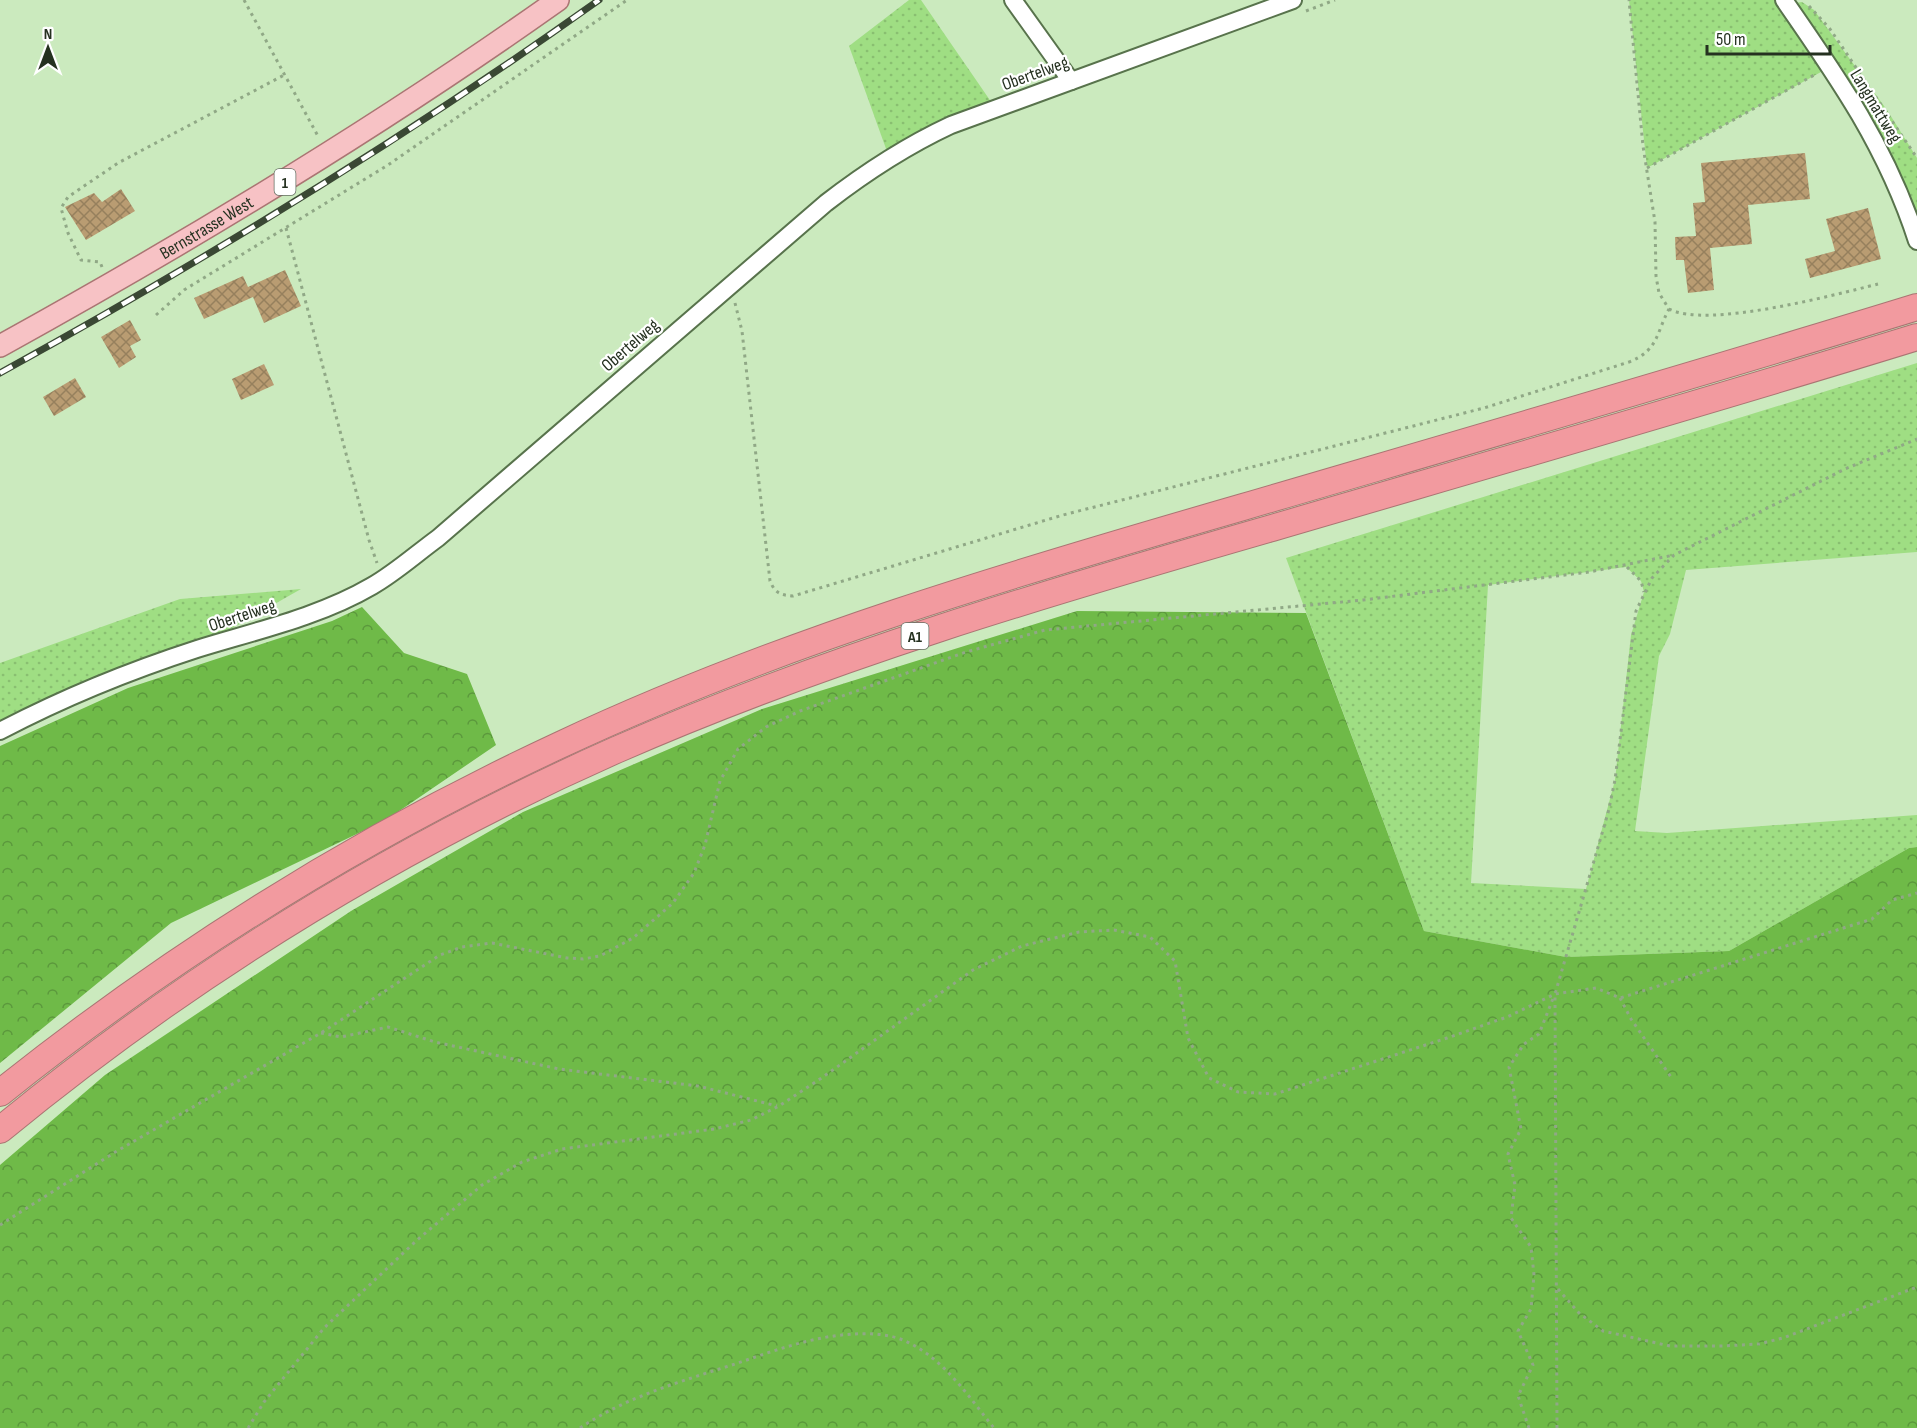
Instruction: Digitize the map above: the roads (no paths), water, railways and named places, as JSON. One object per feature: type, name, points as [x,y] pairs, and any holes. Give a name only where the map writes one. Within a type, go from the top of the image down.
[{"type":"highway","name":"A1","points":[[0,1093],[82,1029],[164,971],[326,868],[512,768],[684,691],[852,627],[1022,572],[1917,307]]},
{"type":"highway","name":"A1","points":[[0,1130],[152,1014],[320,904],[493,808],[654,734],[819,669],[1030,599],[1917,337]]},
{"type":"main road","name":"Bernstrasse West","points":[[0,346],[111,284],[328,155],[427,91],[558,0]]},
{"type":"street","points":[[1013,0],[1071,81]]},
{"type":"street","name":"Langmattweg","points":[[1785,2],[1863,118],[1887,161],[1917,241]]},
{"type":"street","name":"Obertelweg","points":[[0,731],[36,712],[154,664],[319,611],[385,578],[438,538],[826,203],[873,167],[951,125],[1071,81],[1298,6]]},
{"type":"railway","points":[[0,373],[154,286],[305,195],[454,100],[599,0]]}]
